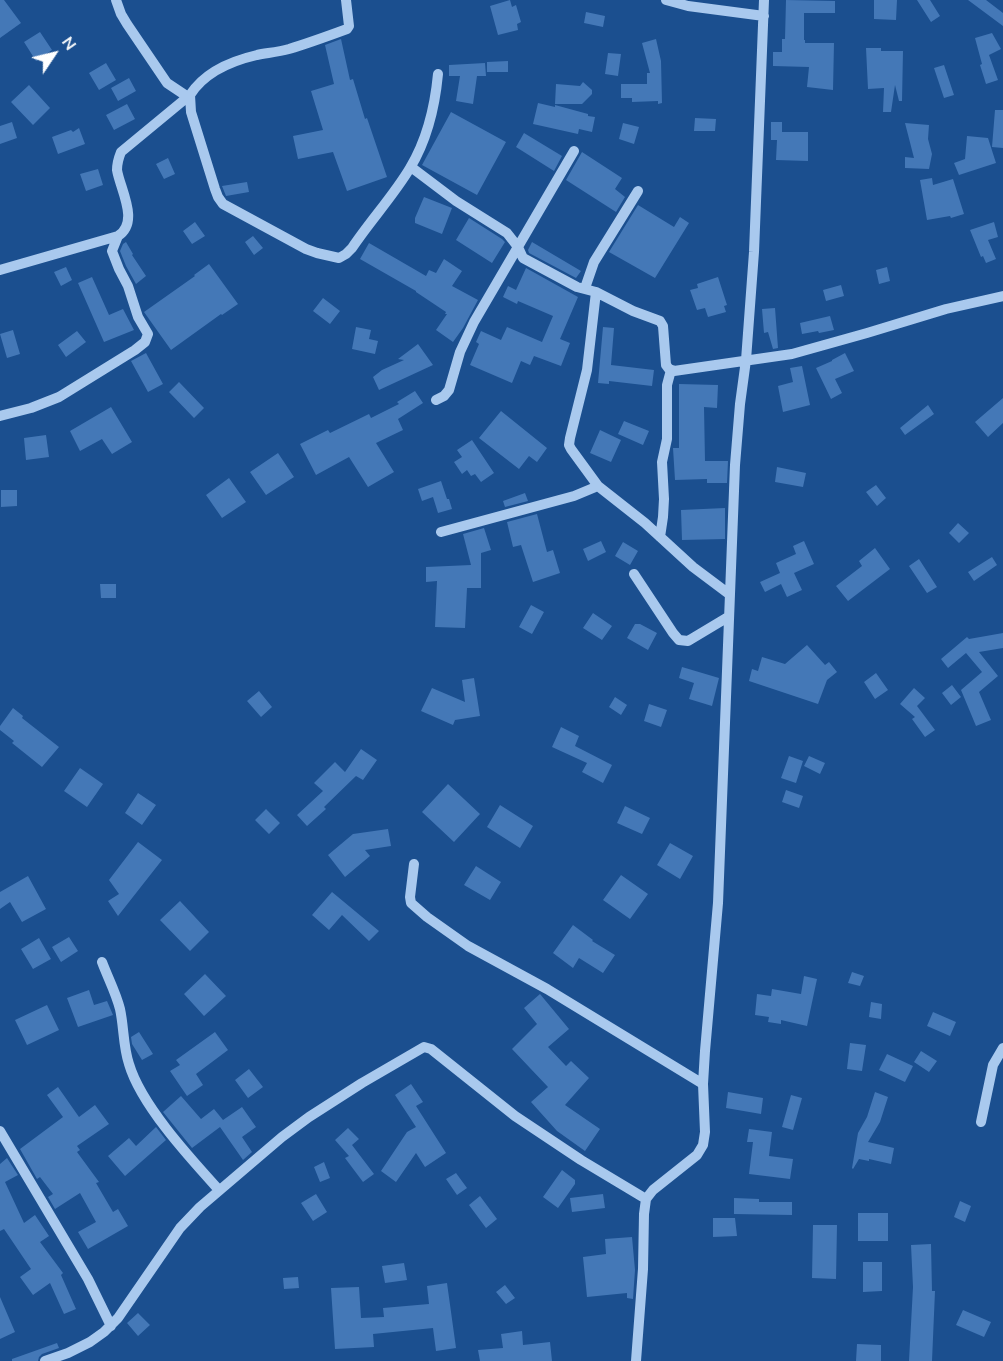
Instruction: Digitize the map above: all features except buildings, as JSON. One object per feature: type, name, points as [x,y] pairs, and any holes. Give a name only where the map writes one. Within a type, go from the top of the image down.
[{"type":"street","points":[[116,0],[127,24],[167,83],[189,97],[191,112],[215,189],[223,204],[317,253],[339,258],[346,254],[411,167],[421,146],[432,112],[438,74]]},
{"type":"street","points":[[0,270],[118,236],[125,231],[127,202],[117,171],[121,152],[189,97],[202,80],[219,69],[257,55],[301,45],[347,29],[349,26],[346,0]]},
{"type":"street","points":[[666,0],[688,6],[764,16]]},
{"type":"street","points":[[636,1361],[646,1199],[653,1190],[692,1160],[701,1150],[705,1140],[703,1084],[718,903],[735,465],[754,252],[764,0]]},
{"type":"street","points":[[436,400],[449,390],[460,352],[469,332],[574,151]]},
{"type":"street","points":[[411,167],[456,201],[507,233],[523,258],[577,286],[591,290],[626,308],[661,322],[664,327],[666,365],[671,370],[792,354],[946,309],[1003,296]]},
{"type":"street","points":[[638,191],[594,262],[587,370],[569,445],[598,486],[637,516],[693,567],[729,594]]},
{"type":"street","points":[[0,416],[59,397],[145,342],[147,332],[138,317],[129,286],[112,251],[118,236]]},
{"type":"street","points":[[660,537],[664,499],[662,462],[667,439],[667,386],[671,370]]},
{"type":"street","points":[[441,532],[574,496],[598,486]]},
{"type":"street","points":[[634,574],[672,633],[679,640],[688,641],[728,617]]},
{"type":"street","points":[[414,864],[411,903],[427,917],[468,946],[547,989],[703,1084]]},
{"type":"street","points":[[102,962],[120,1007],[129,1064],[137,1083],[167,1128],[219,1190]]},
{"type":"street","points":[[45,1361],[90,1342],[111,1326],[180,1228],[219,1190],[282,1137],[362,1083],[424,1047],[431,1049],[515,1116],[581,1160],[646,1199]]},
{"type":"street","points":[[981,1122],[993,1065],[1003,1048]]},
{"type":"street","points":[[0,1131],[88,1279],[111,1326]]}]
